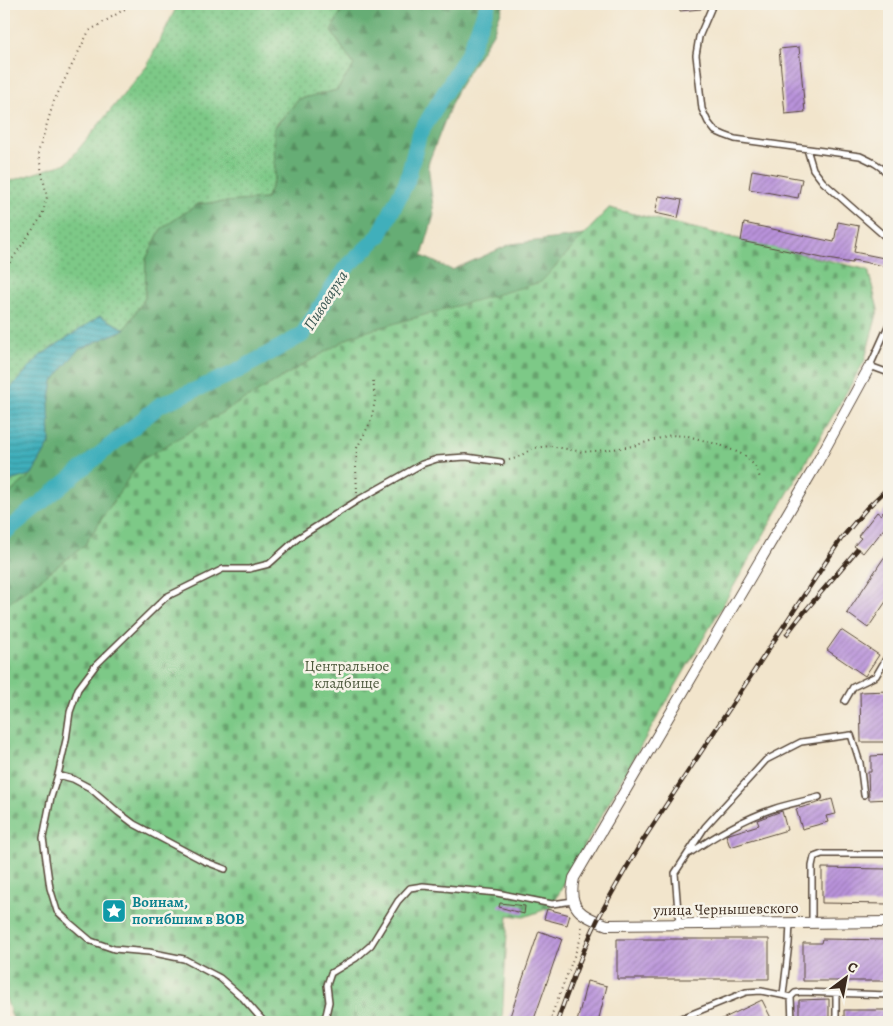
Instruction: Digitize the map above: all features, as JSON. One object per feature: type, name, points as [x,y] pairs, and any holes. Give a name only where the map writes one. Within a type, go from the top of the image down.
[{"type":"street","points":[[579,911],[574,901],[572,890],[574,878],[816,466],[870,366]]},
{"type":"street","name":"улица Чернышевского","points":[[579,911],[589,919],[607,925],[889,922]]},
{"type":"lane","points":[[713,4],[699,36],[696,55],[702,110],[715,131],[735,139],[860,156],[885,170],[889,176]]},
{"type":"lane","points":[[806,149],[813,169],[823,182],[889,240]]},
{"type":"lane","points":[[889,324],[870,366],[889,372]]},
{"type":"lane","points":[[264,1022],[220,978],[184,958],[114,949],[91,941],[57,911],[50,888],[43,838],[66,740],[70,712],[78,689],[96,665],[166,597],[223,568],[249,569],[269,564],[298,538],[358,500],[422,464],[437,459],[466,458],[501,462]]},
{"type":"lane","points":[[845,701],[853,688],[876,676],[887,657],[889,648]]},
{"type":"lane","points":[[679,924],[675,873],[706,827],[766,760],[801,742],[850,735],[860,762],[864,795]]},
{"type":"lane","points":[[58,774],[90,788],[134,824],[204,861],[225,869]]},
{"type":"lane","points":[[688,854],[712,838],[747,819],[773,809],[819,797]]},
{"type":"lane","points":[[812,923],[812,866],[814,857],[822,854],[889,854]]},
{"type":"lane","points":[[319,1022],[326,1015],[329,1002],[328,985],[331,973],[356,958],[371,946],[398,901],[410,888],[422,886],[497,893],[552,904],[574,901]]},
{"type":"lane","points":[[782,994],[790,923]]},
{"type":"lane","points":[[672,1022],[746,992],[761,991],[791,997]]},
{"type":"lane","points":[[792,1022],[791,997],[795,993],[889,995]]},
{"type":"lane","points":[[836,993],[836,1022]]},
{"type":"path","points":[[4,271],[42,216],[47,197],[38,153],[54,101],[89,31],[133,4]]},
{"type":"path","points":[[358,500],[357,448],[371,421],[375,400],[373,378]]},
{"type":"path","points":[[501,462],[517,458],[534,448],[550,446],[590,452],[633,446],[671,435],[688,436],[720,445],[744,455],[755,466],[761,480]]},
{"type":"path","points":[[550,1022],[581,938],[582,925],[579,911]]},
{"type":"green space","points":[[178,4],[345,4],[331,31],[354,65],[337,90],[299,99],[274,127],[275,178],[266,199],[198,204],[161,229],[146,259],[145,298],[125,329],[100,316],[41,355],[4,395],[4,181],[7,182],[67,163],[147,66]]},
{"type":"green space","points":[[345,4],[504,4],[493,33],[456,92],[428,164],[434,215],[422,256],[452,270],[511,244],[584,235],[609,208],[868,270],[878,310],[864,362],[354,335],[141,461],[84,546],[4,607],[4,498],[32,474],[50,443],[49,404],[53,381],[78,350],[125,329],[145,298],[146,259],[161,229],[198,204],[266,199],[275,178],[274,128],[299,99],[337,90],[354,65],[331,31]]},
{"type":"green space","name":"Центральное кладбище","points":[[609,208],[868,270],[878,310],[864,362],[624,775],[552,907],[524,917],[508,915],[502,1022],[14,1022],[4,993],[4,607],[84,546],[140,461],[354,335],[541,282]]},
{"type":"green space","points":[[32,474],[4,498],[4,483]]},
{"type":"water","points":[[100,316],[125,329],[78,350],[53,381],[49,404],[50,443],[32,474],[4,483],[4,395],[41,355]]},
{"type":"building","points":[[679,4],[701,4],[701,9],[680,11]]},
{"type":"building","points":[[799,47],[805,112],[785,114],[779,49]]},
{"type":"building","points":[[752,170],[802,179],[798,198],[749,189]]},
{"type":"building","points":[[659,196],[682,200],[678,218],[655,213]]},
{"type":"building","points":[[838,222],[859,226],[854,252],[889,259],[889,267],[853,260],[852,263],[827,259],[741,241],[744,223],[834,242]]},
{"type":"building","points":[[889,504],[889,522],[863,553],[854,546],[861,538],[858,536],[877,512],[881,515]]},
{"type":"building","points":[[889,550],[889,597],[868,628],[847,613]]},
{"type":"building","points":[[841,630],[879,655],[865,676],[827,650]]},
{"type":"building","points":[[889,691],[889,742],[861,742],[860,692]]},
{"type":"building","points":[[889,755],[889,799],[869,800],[868,772],[871,772],[871,756]]},
{"type":"building","points":[[832,799],[836,814],[826,816],[828,822],[802,829],[796,809]]},
{"type":"building","points":[[782,811],[787,830],[730,847],[726,835],[759,825],[757,820]]},
{"type":"building","points":[[822,868],[889,869],[889,904],[822,903]]},
{"type":"building","points":[[500,903],[525,906],[524,914],[499,907]]},
{"type":"building","points":[[547,909],[570,915],[567,925],[544,919]]},
{"type":"building","points":[[539,931],[562,939],[533,1022],[508,1022]]},
{"type":"building","points":[[617,939],[769,939],[769,979],[617,979]]},
{"type":"building","points":[[822,939],[889,940],[889,981],[803,981],[803,943],[821,943]]},
{"type":"building","points":[[587,981],[607,986],[598,1022],[577,1022]]},
{"type":"building","points":[[829,999],[829,1022],[799,1022],[799,1000]]},
{"type":"building","points":[[762,1000],[773,1022],[716,1022]]},
{"type":"building","points":[[844,1010],[889,1010],[889,1022],[844,1022]]},
{"type":"waterway","name":"Пивоварка","points":[[4,533],[160,405],[232,374],[302,335],[344,270],[379,236],[407,181],[419,135],[469,52],[488,4]]},
{"type":"railway","points":[[557,1022],[580,958],[597,921],[643,840],[841,539],[866,509],[889,487]]},
{"type":"railway","points":[[787,634],[857,550]]},
{"type":"place","name":"Воинам, погибшим в ВОВ","points":[[114,911]]}]
